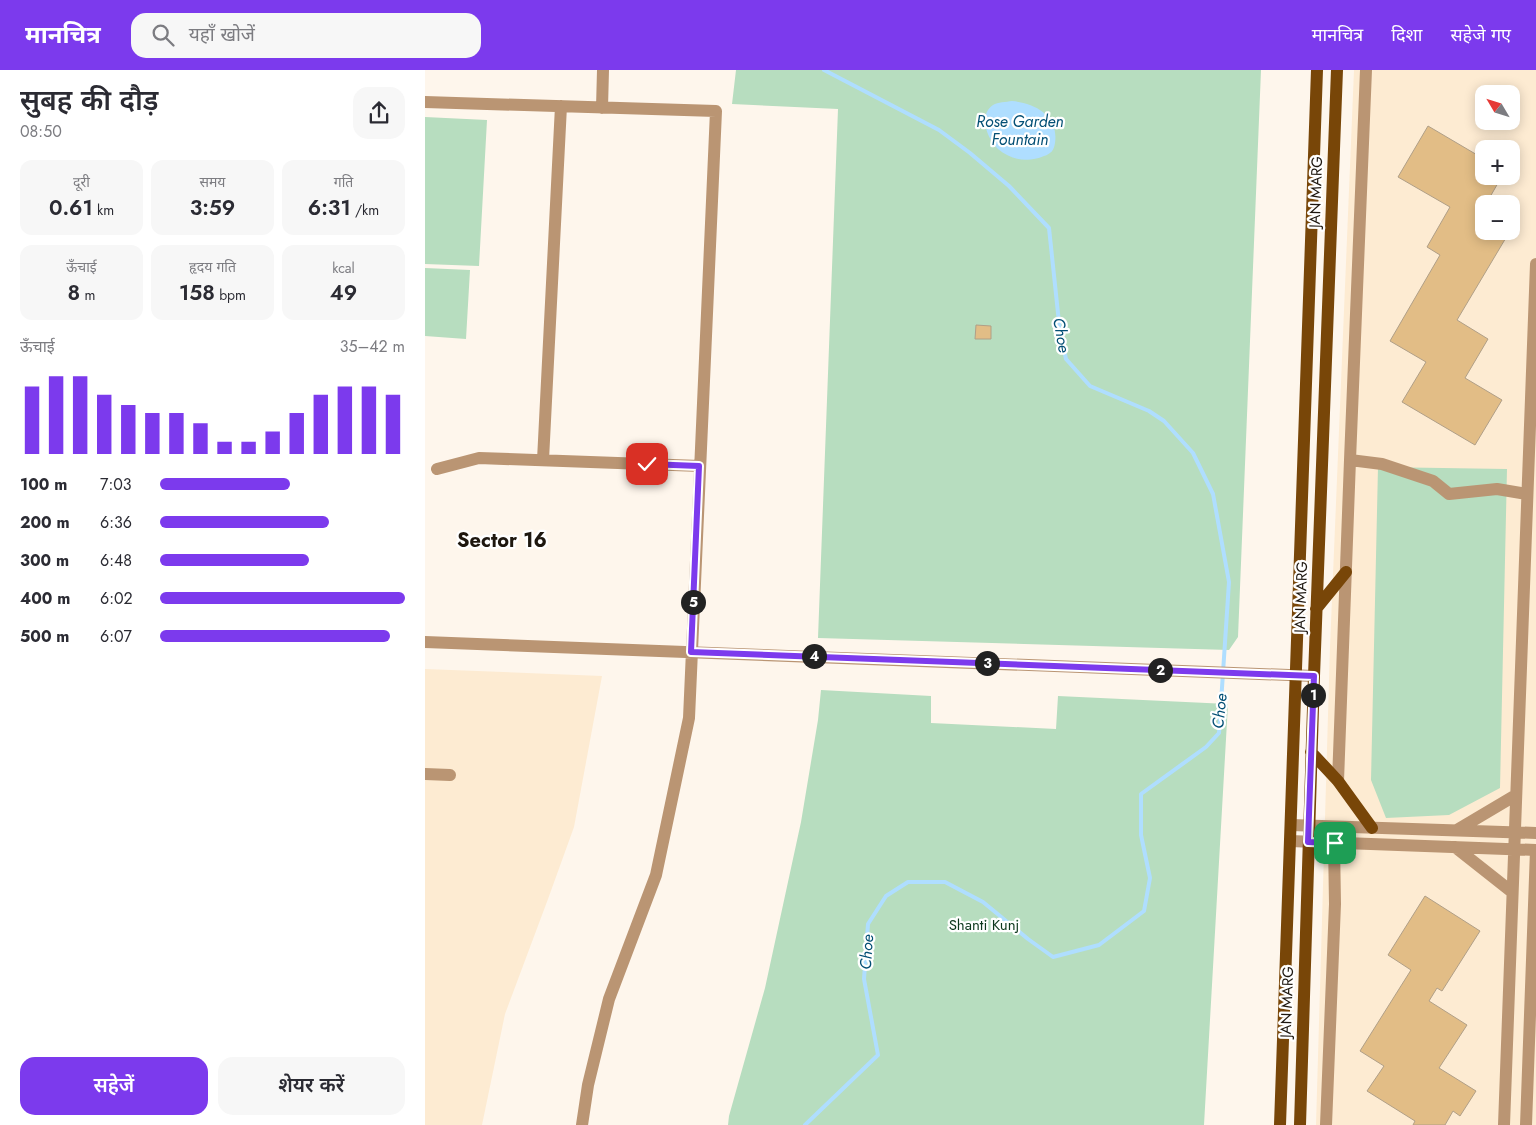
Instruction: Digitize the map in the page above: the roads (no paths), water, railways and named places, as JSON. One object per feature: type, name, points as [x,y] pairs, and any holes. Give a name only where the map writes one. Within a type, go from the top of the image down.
[{"type":"main road","name":"JAN MARG","points":[[1280,1125],[1317,70]]},
{"type":"main road","name":"JAN MARG","points":[[1300,1125],[1316,609],[1337,70]]},
{"type":"main road","points":[[1316,609],[1345,572]]},
{"type":"main road","points":[[1311,752],[1338,781],[1372,828]]},
{"type":"street","points":[[602,108],[603,70]]},
{"type":"street","points":[[1338,781],[1349,460],[1366,70]]},
{"type":"street","points":[[425,102],[716,111],[689,718],[656,875],[609,999],[588,1085],[582,1125]]},
{"type":"street","points":[[543,460],[561,106]]},
{"type":"street","points":[[1504,1125],[1527,494],[1532,478],[1536,264]]},
{"type":"street","points":[[437,469],[479,458],[699,466]]},
{"type":"street","points":[[1349,460],[1382,464],[1433,481],[1449,494],[1497,489],[1527,494]]},
{"type":"street","points":[[425,642],[1314,676]]},
{"type":"street","points":[[425,774],[450,775]]},
{"type":"street","points":[[1457,830],[1516,795]]},
{"type":"street","points":[[1291,825],[1536,833]]},
{"type":"street","points":[[1290,841],[1536,850],[1533,1024],[1526,1125]]},
{"type":"street","points":[[1326,1125],[1335,904],[1335,843]]},
{"type":"street","points":[[1455,847],[1512,892]]},
{"type":"street","points":[[1508,1003],[1533,1003]]},
{"type":"street","points":[[1508,1023],[1533,1024]]},
{"type":"water","name":"Rose Garden Fountain","points":[[1012,101],[1037,108],[1049,118],[1055,134],[1055,145],[1050,153],[1026,160],[1008,156],[994,145],[990,139],[985,121],[988,109],[993,105]]},
{"type":"waterway","name":"Choe","points":[[805,1125],[878,1055],[864,979],[868,924],[886,896],[908,882],[945,882],[983,902],[1053,957],[1099,945],[1144,911],[1150,878],[1141,835],[1141,794],[1206,747],[1219,733],[1229,582],[1213,494],[1193,453],[1164,421],[1149,411],[1090,386],[1066,359],[1060,332],[1049,228],[1009,186],[939,130],[824,70]]},
{"type":"district","name":"Sector 16","points":[[502,540]]},
{"type":"park label","name":"Shanti Kunj","points":[[984,925]]}]
